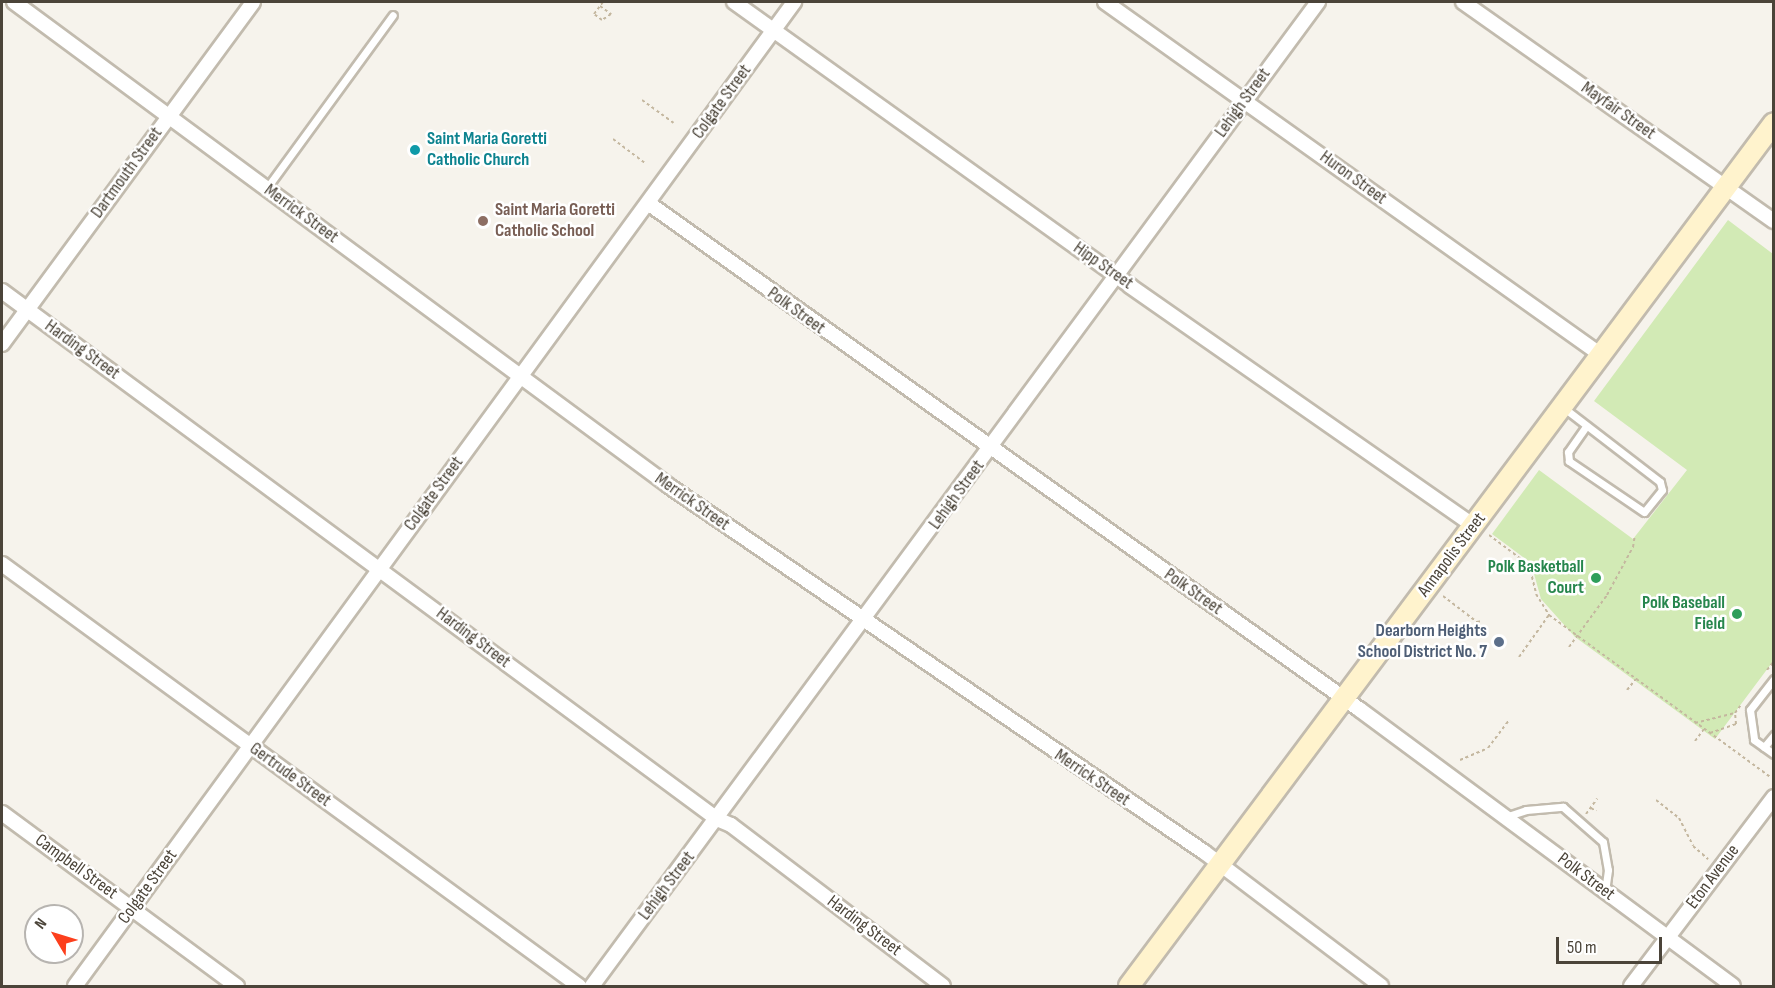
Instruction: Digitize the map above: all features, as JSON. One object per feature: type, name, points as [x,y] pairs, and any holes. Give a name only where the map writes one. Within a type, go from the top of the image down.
[{"type":"street","name":"Merrick Street","points":[[14,2],[669,486],[1219,864],[1381,987]]},
{"type":"street","name":"Dartmouth Street","points":[[2,344],[253,2]]},
{"type":"street","name":"Hipp Street","points":[[735,2],[1118,277],[1481,530]]},
{"type":"street","name":"Colgate Street","points":[[75,987],[794,2]]},
{"type":"street","name":"Huron Street","points":[[1105,2],[1600,355]]},
{"type":"street","name":"Lehigh Street","points":[[592,987],[864,622],[1318,2]]},
{"type":"street","name":"Mayfair Street","points":[[1463,2],[1773,222]]},
{"type":"street","name":"Annapolis Street","points":[[1129,987],[1219,864],[1345,699],[1481,530],[1563,406],[1773,123]]},
{"type":"street","name":"Polk Street","points":[[648,203],[990,449],[1345,699],[1733,987]]},
{"type":"street","name":"Harding Street","points":[[2,291],[717,819],[731,825],[943,987]]},
{"type":"street","name":"Gertrude Street","points":[[2,564],[579,987]]},
{"type":"street","name":"Eton Avenue","points":[[1631,987],[1773,797]]},
{"type":"street","name":"Campbell Street","points":[[2,813],[237,987]]},
{"type":"lane","points":[[266,189],[393,15]]},
{"type":"lane","points":[[1563,406],[1585,428],[1660,482],[1662,490],[1644,512],[1569,461],[1568,452],[1585,428]]},
{"type":"lane","points":[[1773,679],[1750,710],[1754,740],[1773,754]]},
{"type":"lane","points":[[1764,747],[1773,735]]},
{"type":"lane","points":[[1504,817],[1556,804],[1563,807],[1603,842],[1608,870],[1605,892]]},
{"type":"path","points":[[600,6],[611,14],[602,20],[594,16],[600,6],[603,2]]},
{"type":"path","points":[[642,100],[674,123]]},
{"type":"path","points":[[614,139],[645,163]]},
{"type":"path","points":[[1481,530],[1529,565],[1536,594],[1549,615],[1770,777]]},
{"type":"path","points":[[1569,647],[1607,596],[1633,547],[1635,535]]},
{"type":"path","points":[[1443,596],[1476,622],[1482,621]]},
{"type":"path","points":[[1519,657],[1549,615]]},
{"type":"path","points":[[1626,690],[1636,679]]},
{"type":"path","points":[[1695,723],[1735,713]]},
{"type":"path","points":[[1460,760],[1488,748],[1508,721]]},
{"type":"path","points":[[1695,741],[1704,729]]},
{"type":"path","points":[[1586,814],[1597,799]]},
{"type":"path","points":[[1656,800],[1679,818],[1693,846],[1708,859]]},
{"type":"path","points":[[1591,808],[1596,811]]},
{"type":"green space","points":[[1728,220],[1773,254],[1774,660],[1715,739],[1575,637],[1541,599],[1531,563],[1492,534],[1539,470],[1633,539],[1687,470],[1594,401]]},
{"type":"place","name":"Saint Maria Goretti Catholic Church","points":[[415,150]]},
{"type":"place","name":"Saint Maria Goretti Catholic School","points":[[483,221]]},
{"type":"place","name":"Polk Basketball Court","points":[[1596,578]]},
{"type":"place","name":"Polk Baseball Field","points":[[1737,614]]},
{"type":"place","name":"Dearborn Heights School District No. 7","points":[[1499,642]]}]
